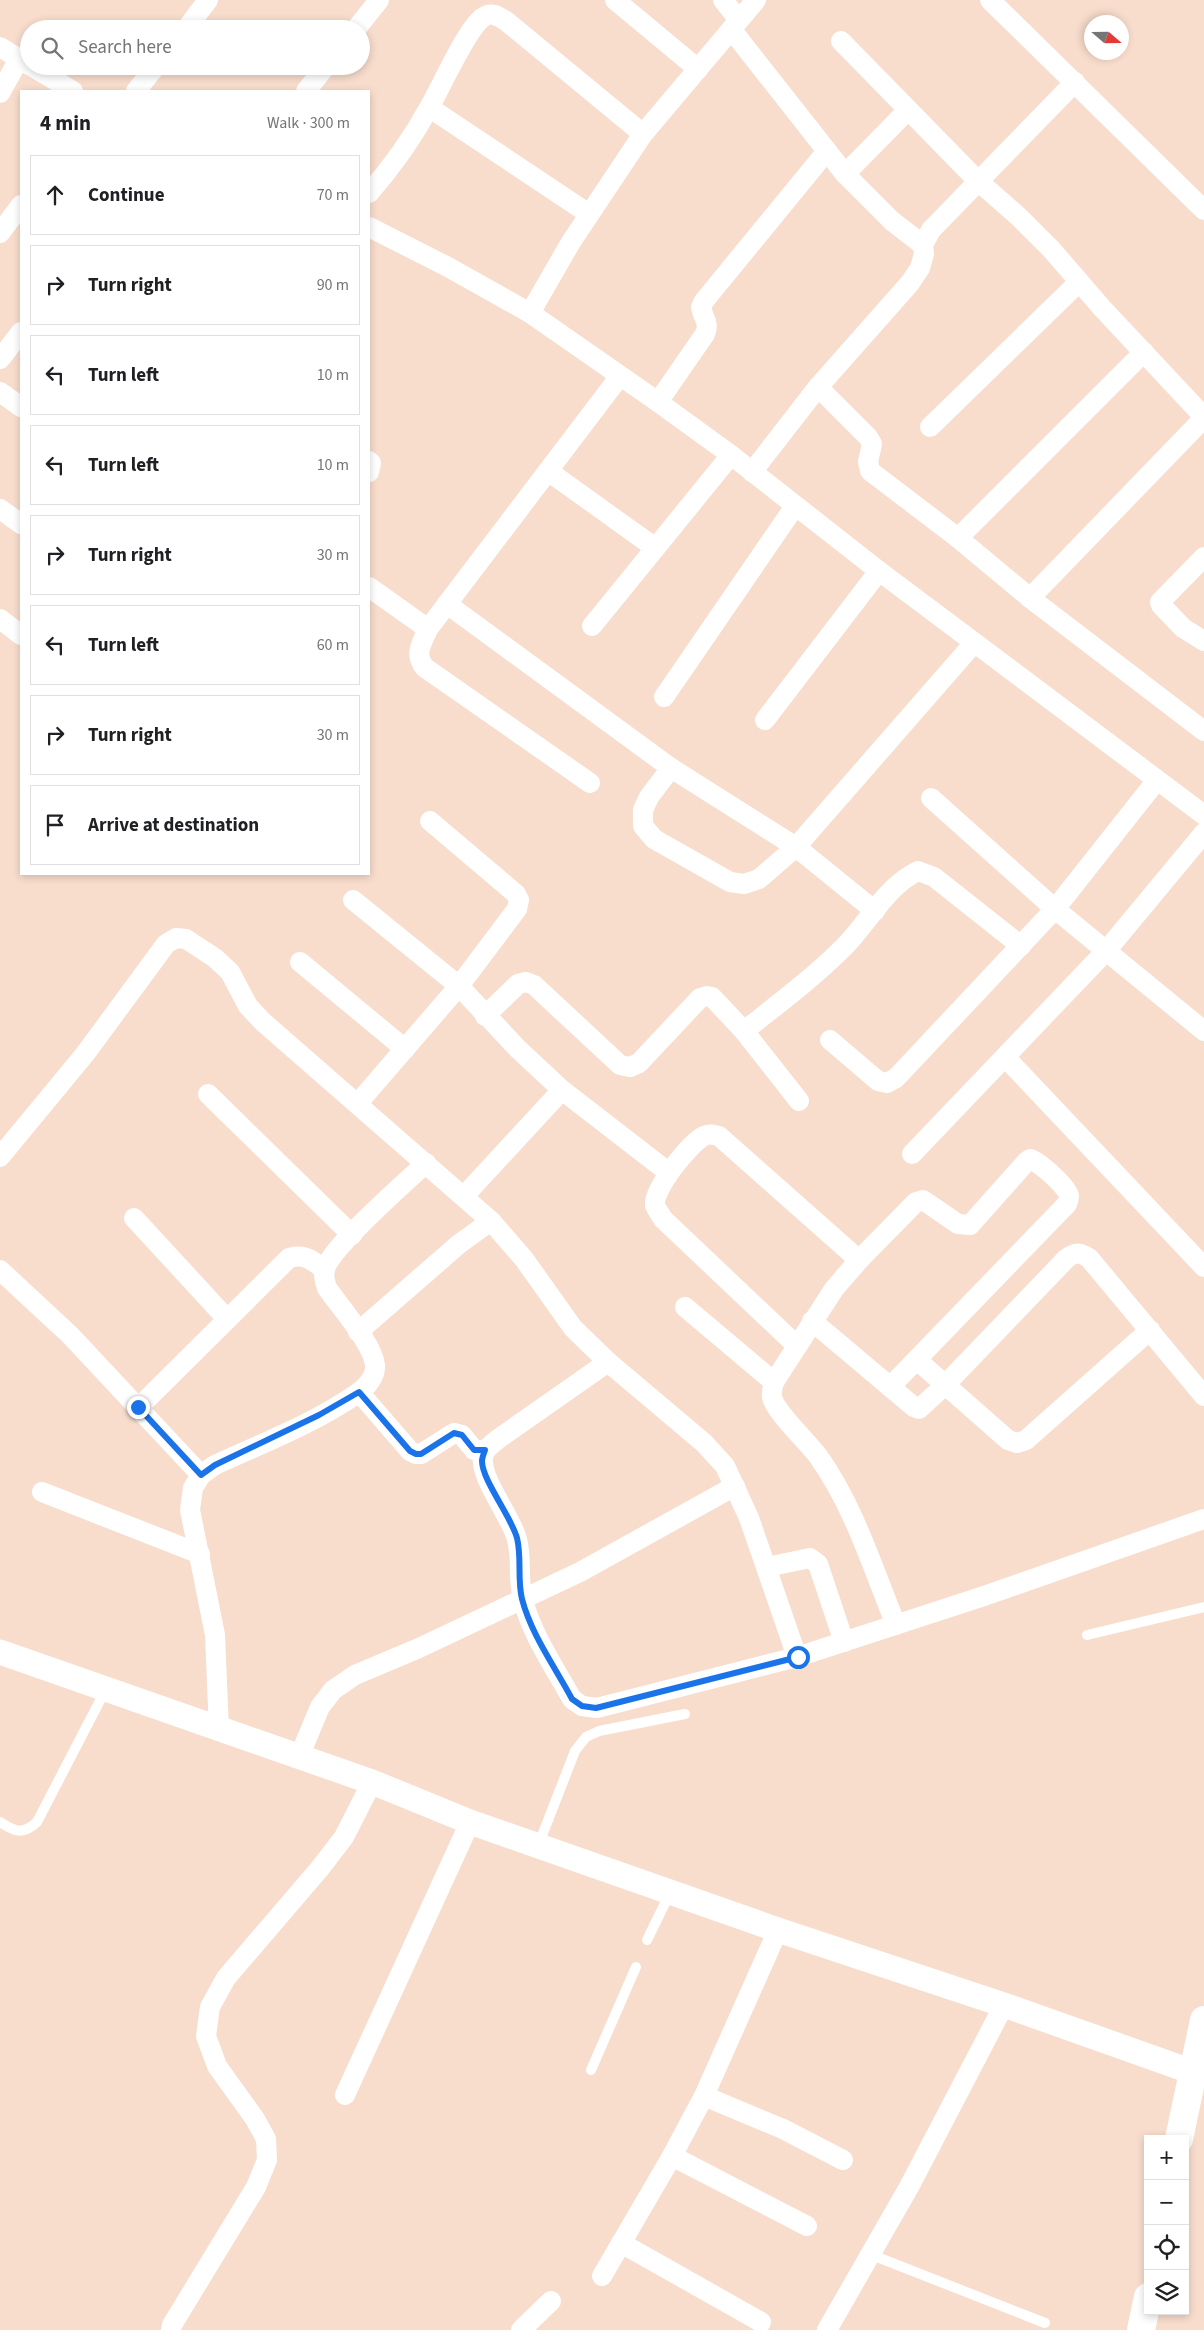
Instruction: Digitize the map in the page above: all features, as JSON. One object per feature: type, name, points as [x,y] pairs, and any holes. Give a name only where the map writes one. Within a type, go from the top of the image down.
[{"type":"main road","points":[[1180,2135],[1198,2074],[1204,2020]]},
{"type":"main road","points":[[1144,2329],[1146,2315]]},
{"type":"street","points":[[193,20],[208,0]]},
{"type":"street","points":[[363,20],[379,0]]},
{"type":"street","points":[[615,0],[698,69]]},
{"type":"street","points":[[723,0],[735,25],[762,66],[826,152],[892,221],[923,245]]},
{"type":"street","points":[[530,313],[589,214],[643,134],[756,0]]},
{"type":"street","points":[[990,0],[1204,210]]},
{"type":"street","points":[[370,193],[408,142],[430,108],[480,19],[488,14],[497,15],[643,134]]},
{"type":"street","points":[[841,41],[978,182],[1019,217],[1204,417],[1030,598]]},
{"type":"street","points":[[0,47],[20,60]]},
{"type":"street","points":[[0,94],[20,71]]},
{"type":"street","points":[[45,75],[71,90]]},
{"type":"street","points":[[137,90],[149,75]]},
{"type":"street","points":[[307,90],[319,75]]},
{"type":"street","points":[[752,472],[818,387],[910,283],[920,268],[924,254],[923,245],[931,230],[1075,82]]},
{"type":"street","points":[[430,108],[589,214]]},
{"type":"street","points":[[845,174],[908,110]]},
{"type":"street","points":[[658,402],[705,334],[708,327],[707,319],[701,307],[704,301],[826,152]]},
{"type":"street","points":[[0,233],[20,206]]},
{"type":"street","points":[[370,228],[448,267],[530,313],[658,402],[731,455],[879,571],[1204,815]]},
{"type":"street","points":[[930,427],[1079,282]]},
{"type":"street","points":[[0,359],[20,333]]},
{"type":"street","points":[[958,538],[1144,352]]},
{"type":"street","points":[[590,783],[424,667],[419,659],[418,651],[428,629],[620,376]]},
{"type":"street","points":[[818,387],[872,444],[868,462],[870,471],[958,538],[1030,598],[1204,731]]},
{"type":"street","points":[[0,392],[20,406]]},
{"type":"street","points":[[592,626],[654,547],[731,455]]},
{"type":"street","points":[[548,471],[654,547]]},
{"type":"street","points":[[664,697],[795,506]]},
{"type":"street","points":[[0,509],[20,523]]},
{"type":"street","points":[[1204,557],[1160,602],[1184,628],[1204,641]]},
{"type":"street","points":[[765,720],[879,571]]},
{"type":"street","points":[[370,588],[428,629]]},
{"type":"street","points":[[447,604],[671,768],[796,847],[875,911]]},
{"type":"street","points":[[0,619],[20,635]]},
{"type":"street","points":[[671,768],[649,797],[643,810],[643,826],[654,839],[730,882],[744,884],[759,878],[796,847],[974,643]]},
{"type":"street","points":[[830,1040],[878,1080],[886,1083],[896,1078],[1055,908],[1157,780]]},
{"type":"street","points":[[931,798],[1055,908],[1204,1031]]},
{"type":"street","points":[[358,1103],[459,986],[517,909],[519,900],[516,894],[430,822]]},
{"type":"street","points":[[912,1154],[1106,951],[1204,833]]},
{"type":"street","points":[[744,1031],[802,985],[838,953],[903,878],[918,871],[934,877],[1020,946]]},
{"type":"street","points":[[353,900],[459,986],[485,1016],[562,1090],[668,1172]]},
{"type":"street","points":[[0,1157],[85,1054],[166,944],[176,938],[186,939],[215,958],[230,972],[248,1006],[264,1022],[491,1221],[524,1259],[573,1328],[608,1362],[704,1443],[725,1466],[735,1486],[767,1567],[798,1657]]},
{"type":"street","points":[[300,962],[405,1049]]},
{"type":"street","points":[[485,1016],[518,984],[526,982],[534,985],[620,1065],[630,1067],[639,1063],[700,998],[706,996],[718,1001],[799,1100]]},
{"type":"street","points":[[1005,1057],[1204,1267]]},
{"type":"street","points":[[464,1196],[562,1090]]},
{"type":"street","points":[[208,1094],[352,1235]]},
{"type":"street","points":[[796,1345],[663,1219],[655,1206],[657,1192],[668,1172],[703,1136],[712,1134],[719,1136],[859,1260]]},
{"type":"street","points":[[890,1387],[1067,1204],[1069,1196],[1067,1190],[1037,1162],[1030,1159],[970,1225],[958,1224],[923,1200],[916,1202],[859,1260],[834,1289],[812,1320],[774,1382],[771,1395],[775,1405],[814,1450],[829,1472],[845,1502],[896,1625]]},
{"type":"street","points":[[219,1730],[219,1688],[214,1635],[200,1554],[190,1510],[193,1488],[201,1475],[215,1465],[319,1415],[359,1392],[371,1381],[375,1367],[372,1352],[327,1288],[325,1270],[329,1261],[352,1235],[426,1163]]},
{"type":"street","points":[[134,1218],[227,1319]]},
{"type":"street","points":[[358,1332],[459,1244],[491,1221]]},
{"type":"street","points":[[812,1320],[914,1407],[919,1409],[944,1386],[1074,1253],[1082,1253],[1089,1258],[1204,1396]]},
{"type":"street","points":[[138,1407],[289,1258],[298,1255],[308,1257],[325,1270]]},
{"type":"street","points":[[0,1270],[70,1335],[201,1475]]},
{"type":"street","points":[[685,1307],[774,1382]]},
{"type":"street","points":[[917,1360],[944,1386],[1008,1440],[1017,1443],[1026,1440],[1150,1330]]},
{"type":"street","points":[[359,1392],[410,1451],[416,1454],[421,1454],[454,1433],[462,1435],[474,1450],[485,1450],[608,1362]]},
{"type":"street","points":[[485,1450],[482,1461],[485,1473],[517,1538],[522,1600],[530,1622],[572,1699],[582,1706],[596,1708],[798,1657],[1204,1519]]},
{"type":"street","points":[[299,1757],[320,1707],[333,1690],[355,1675],[522,1600],[634,1544],[735,1486]]},
{"type":"street","points":[[42,1492],[200,1554]]},
{"type":"street","points":[[767,1567],[810,1558],[814,1559],[818,1564],[844,1642]]},
{"type":"street","points":[[0,1652],[372,1782],[470,1822],[538,1846],[778,1930],[1004,2004],[1198,2074]]},
{"type":"street","points":[[171,2330],[256,2187],[267,2160],[266,2139],[255,2119],[217,2066],[206,2036],[210,2007],[226,1978],[321,1867],[344,1836],[372,1782]]},
{"type":"street","points":[[345,2095],[470,1822]]},
{"type":"street","points":[[602,2276],[672,2156],[704,2096],[778,1930]]},
{"type":"street","points":[[827,2330],[872,2255],[951,2109],[1004,2004]]},
{"type":"street","points":[[704,2096],[783,2129],[843,2160]]},
{"type":"street","points":[[672,2156],[807,2226]]},
{"type":"street","points":[[621,2243],[761,2322]]},
{"type":"street","points":[[521,2330],[551,2301]]},
{"type":"lane","points":[[1087,1635],[1204,1607]]},
{"type":"lane","points":[[0,1822],[18,1831],[29,1830],[37,1822],[106,1689]]},
{"type":"lane","points":[[538,1846],[575,1751],[586,1737],[599,1731],[686,1714]]},
{"type":"lane","points":[[647,1940],[670,1892]]},
{"type":"lane","points":[[591,2070],[636,1967]]},
{"type":"lane","points":[[872,2255],[1045,2323]]},
{"type":"route","points":[[138,1407],[201,1475],[215,1465],[319,1415],[359,1392],[410,1451],[416,1454],[421,1454],[454,1433],[462,1435],[474,1450],[485,1450],[482,1461],[485,1473],[517,1538],[522,1600],[530,1622],[572,1699],[582,1706],[596,1708],[798,1657]]}]
